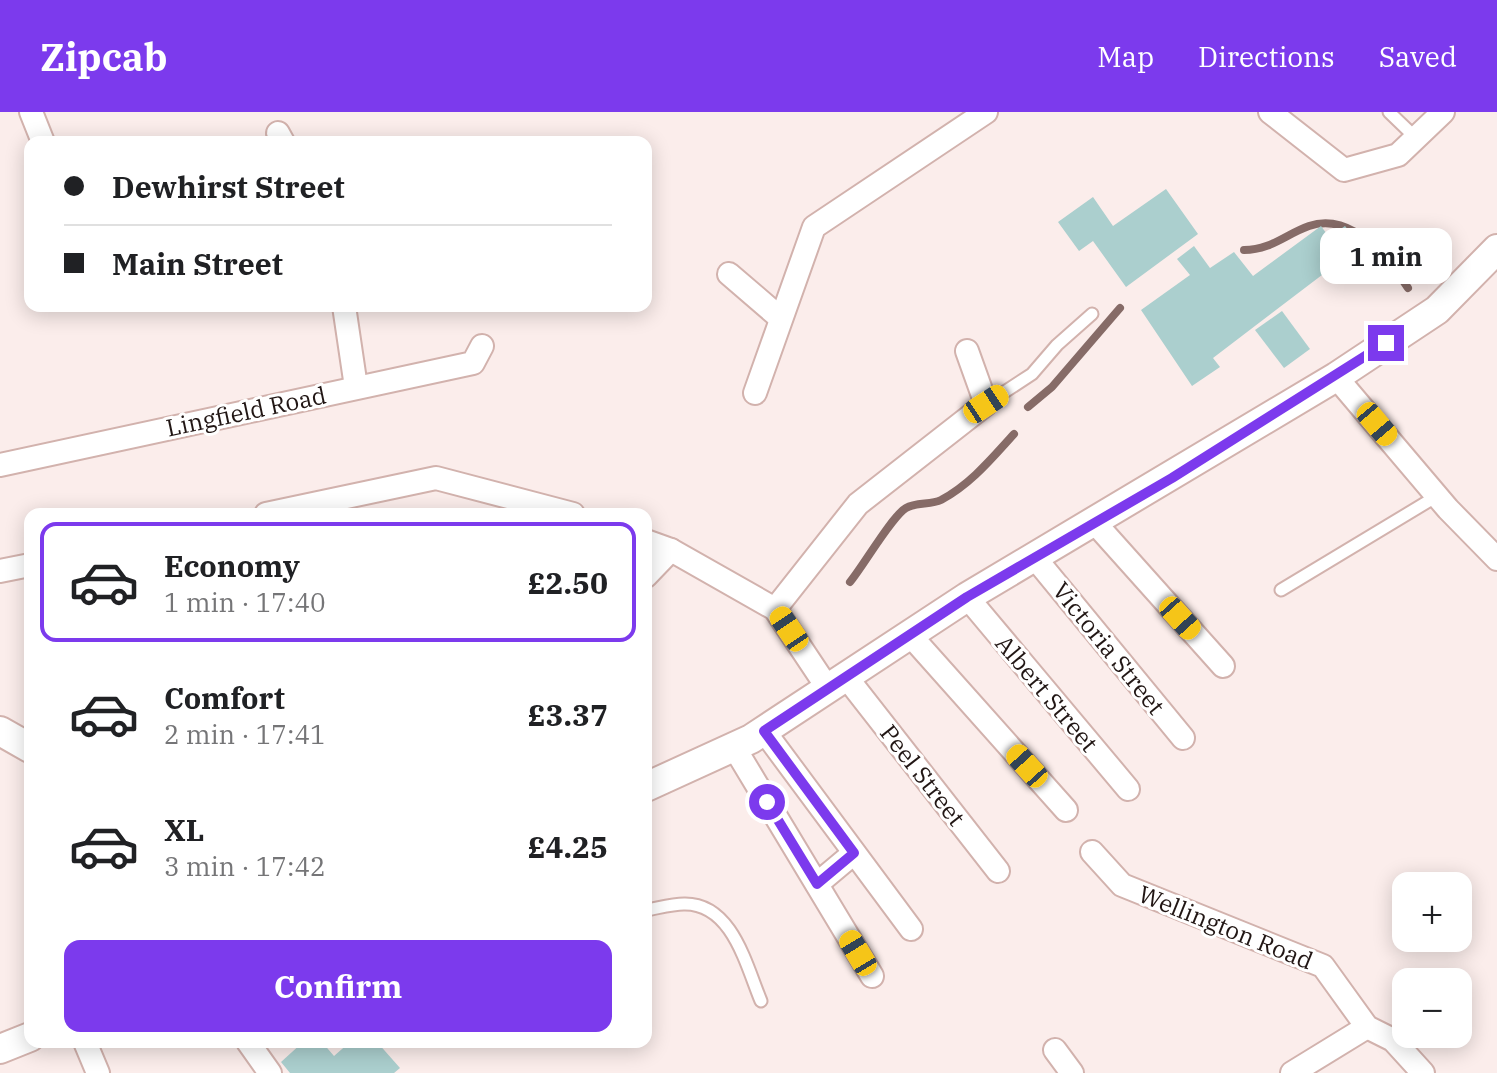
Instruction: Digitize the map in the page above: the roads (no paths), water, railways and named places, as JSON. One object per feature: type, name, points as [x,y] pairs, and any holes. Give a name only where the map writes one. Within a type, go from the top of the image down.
[{"type":"street","points":[[31,112],[41,136]]},
{"type":"street","points":[[755,393],[779,317],[814,227],[986,112]]},
{"type":"street","points":[[1270,112],[1344,170],[1398,155],[1443,112]]},
{"type":"street","points":[[652,784],[764,731],[967,597],[1336,377],[1437,310],[1495,253]]},
{"type":"street","points":[[729,274],[779,317]]},
{"type":"street","points":[[345,312],[356,387]]},
{"type":"street","name":"Lingfield Road","points":[[0,465],[473,363],[482,346]]},
{"type":"street","points":[[775,609],[858,504],[986,404],[967,351]]},
{"type":"street","points":[[1336,377],[1437,496],[1497,559]]},
{"type":"street","points":[[294,508],[436,478],[550,508]]},
{"type":"street","points":[[1095,523],[1223,666]]},
{"type":"street","points":[[652,543],[671,550],[775,609],[838,684]]},
{"type":"street","points":[[652,570],[671,550]]},
{"type":"street","name":"Victoria Street","points":[[1035,558],[1183,738]]},
{"type":"street","points":[[0,571],[24,566]]},
{"type":"street","name":"Albert Street","points":[[967,597],[1128,789]]},
{"type":"street","points":[[910,635],[1066,810]]},
{"type":"street","name":"Peel Street","points":[[838,684],[998,871]]},
{"type":"street","points":[[0,731],[24,745]]},
{"type":"street","points":[[764,731],[911,929]]},
{"type":"street","points":[[734,747],[872,976]]},
{"type":"street","name":"Wellington Road","points":[[1092,852],[1122,885],[1323,966],[1367,1027],[1393,1040],[1423,1073]]},
{"type":"street","points":[[817,884],[854,853]]},
{"type":"street","points":[[1292,1073],[1367,1027]]},
{"type":"street","points":[[0,1049],[24,1039]]},
{"type":"street","points":[[88,1048],[98,1073]]},
{"type":"street","points":[[252,1048],[270,1073]]},
{"type":"street","points":[[1055,1050],[1072,1073]]},
{"type":"lane","points":[[1389,112],[1416,138]]},
{"type":"lane","points":[[986,404],[1032,374],[1057,345],[1092,314]]},
{"type":"lane","points":[[1281,590],[1437,496]]},
{"type":"lane","points":[[652,909],[685,904],[711,909],[731,932],[761,1001]]},
{"type":"waterway","points":[[1244,250],[1270,245],[1309,226],[1324,223],[1339,225],[1353,231],[1379,251],[1408,288]]},
{"type":"waterway","points":[[1028,407],[1052,387],[1120,308]]},
{"type":"waterway","points":[[850,582],[900,513],[910,506],[937,502],[952,494],[1014,434]]}]
